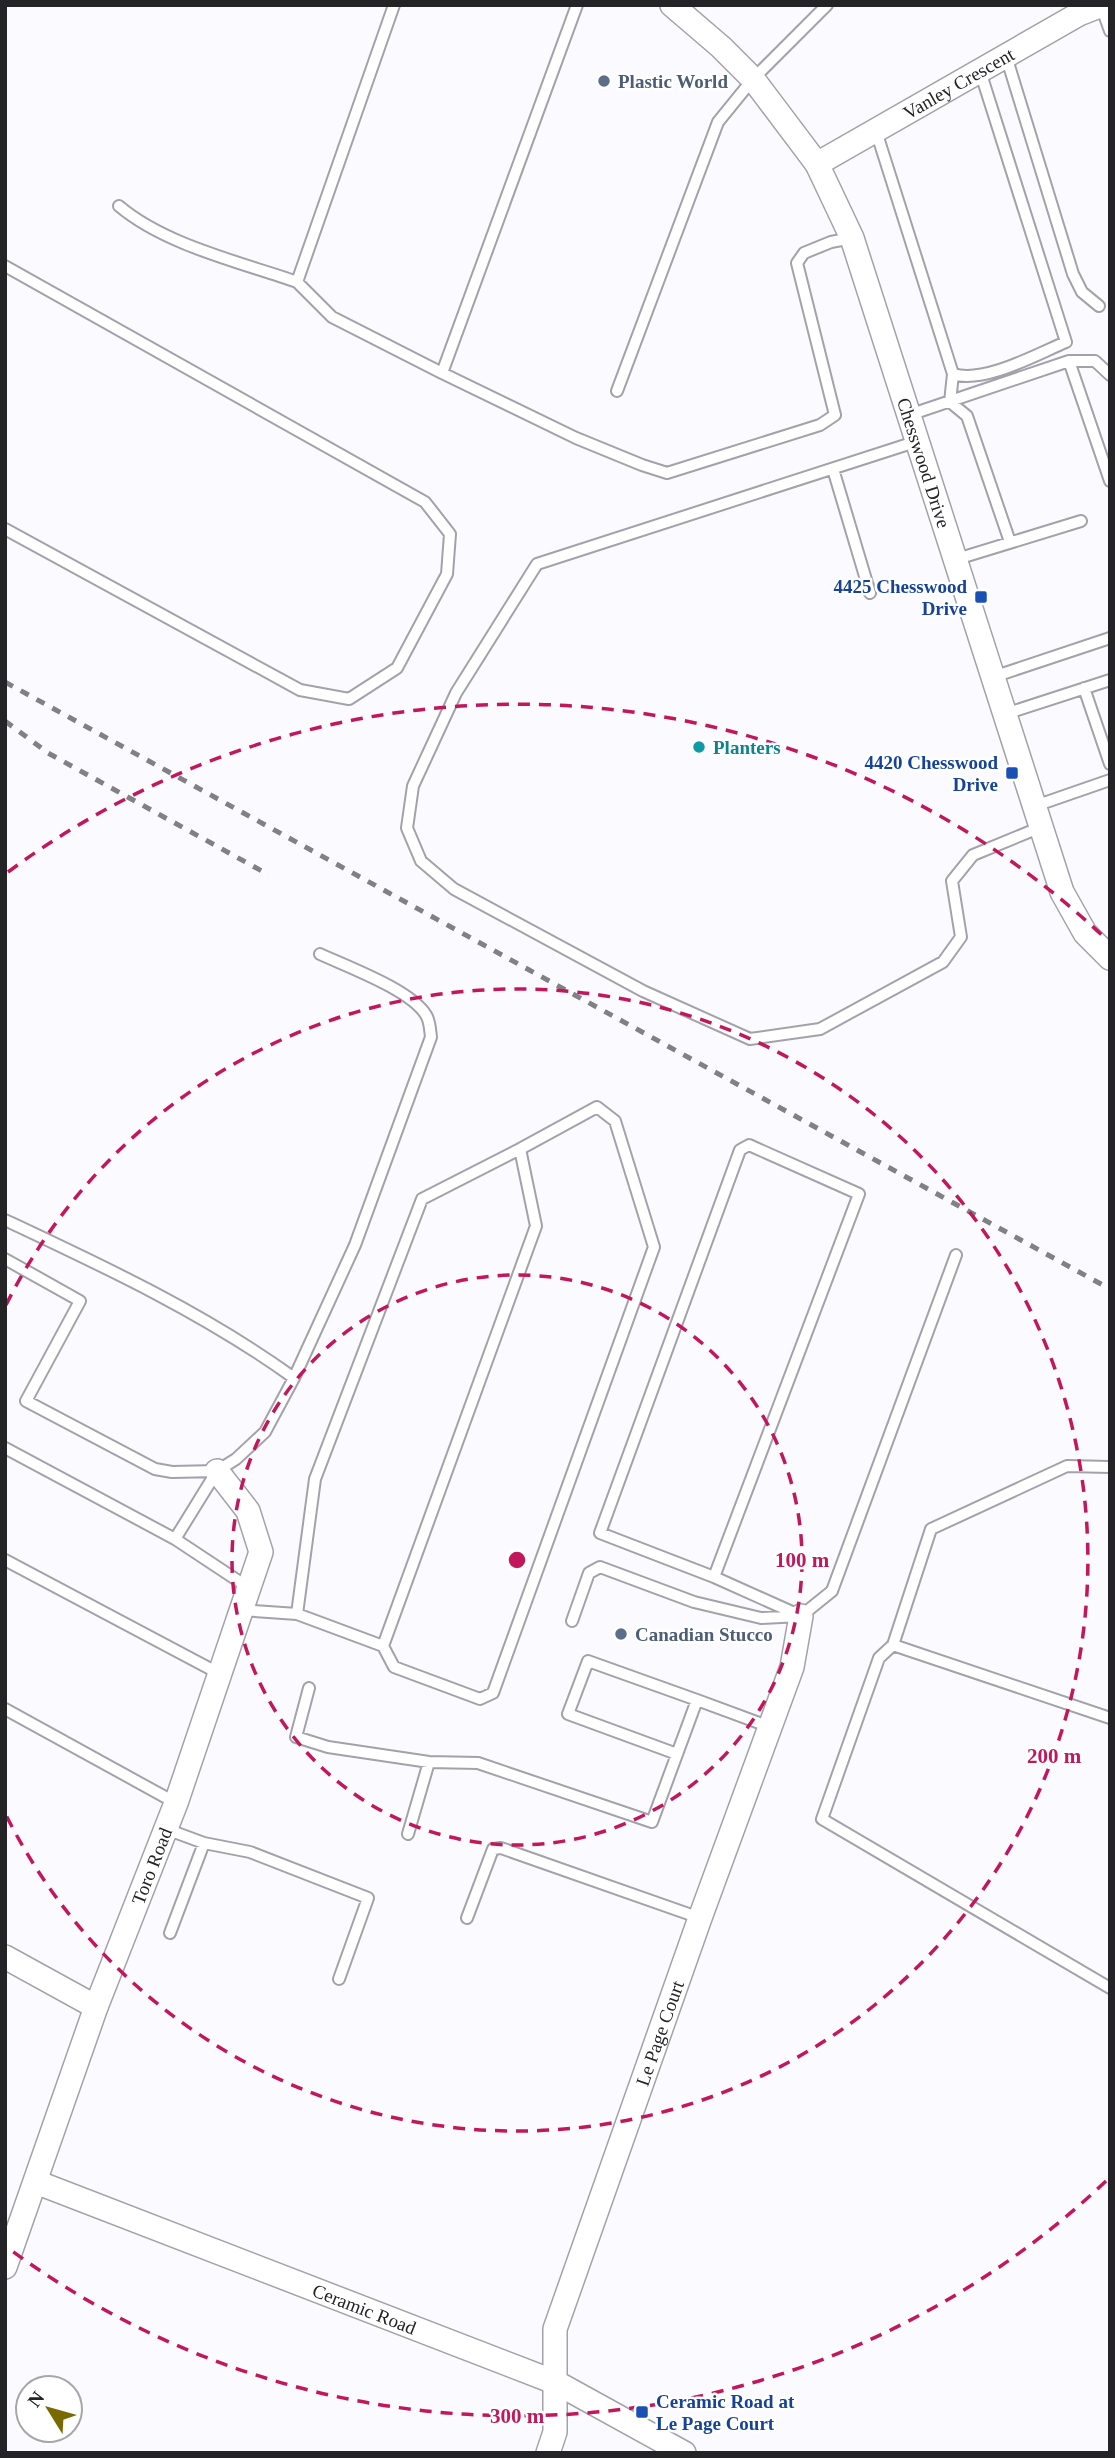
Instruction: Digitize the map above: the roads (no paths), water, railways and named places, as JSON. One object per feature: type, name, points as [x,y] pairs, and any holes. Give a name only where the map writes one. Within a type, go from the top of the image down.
[{"type":"street","name":"Chesswood Drive","points":[[672,5],[753,79],[817,164],[852,238],[1062,892],[1084,933],[1110,958]]},
{"type":"street","name":"Vanley Crescent","points":[[817,164],[1079,15],[1102,6]]},
{"type":"street","name":"Toro Road","points":[[5,2267],[96,2007],[176,1803],[261,1552],[248,1511],[217,1471]]},
{"type":"street","name":"Le Page Court","points":[[548,2453],[555,2432],[555,2329],[792,1667],[801,1616]]},
{"type":"street","points":[[5,1957],[96,2007]]},
{"type":"street","name":"Ceramic Road","points":[[36,2182],[557,2383],[684,2453]]},
{"type":"lane","points":[[297,282],[394,5]]},
{"type":"lane","points":[[442,373],[577,5]]},
{"type":"lane","points":[[617,391],[718,122],[753,79],[827,5]]},
{"type":"lane","points":[[1102,6],[1110,31]]},
{"type":"lane","points":[[1006,56],[1073,274],[1082,292],[1099,306]]},
{"type":"lane","points":[[953,374],[963,377],[988,373],[1066,342],[980,71]]},
{"type":"lane","points":[[876,131],[953,374],[950,402]]},
{"type":"lane","points":[[119,206],[134,218],[186,243],[297,282],[332,317],[576,438],[667,473],[820,425],[835,415],[797,263],[804,253],[831,242],[852,238]]},
{"type":"lane","points":[[5,265],[425,502],[450,534],[447,574],[397,668],[349,699],[300,690],[5,529]]},
{"type":"lane","points":[[909,415],[1069,361],[1095,361],[1110,375]]},
{"type":"lane","points":[[1069,361],[1110,481]]},
{"type":"lane","points":[[950,402],[967,416],[1010,542]]},
{"type":"lane","points":[[918,441],[537,564],[456,693],[413,786],[407,828],[421,861],[454,889],[643,991],[750,1039],[820,1029],[943,962],[961,937],[952,881],[973,855],[1038,816],[1110,780]]},
{"type":"lane","points":[[833,469],[870,593]]},
{"type":"lane","points":[[957,559],[1081,521]]},
{"type":"lane","points":[[993,677],[1110,638]]},
{"type":"lane","points":[[1005,714],[1110,680]]},
{"type":"lane","points":[[1084,688],[1110,764]]},
{"type":"lane","points":[[175,1539],[217,1471],[236,1459],[265,1432],[294,1378],[355,1245],[431,1037],[428,1018],[416,1003],[371,977],[320,954]]},
{"type":"lane","points":[[241,1610],[297,1614],[383,1646],[394,1667],[480,1699],[493,1693],[654,1247],[615,1121],[597,1107],[422,1199],[315,1479],[297,1614]]},
{"type":"lane","points":[[714,1577],[859,1194],[749,1145],[740,1150],[600,1533],[714,1577],[801,1616]]},
{"type":"lane","points":[[383,1646],[536,1226],[520,1149]]},
{"type":"lane","points":[[5,1220],[155,1292],[225,1332],[294,1378]]},
{"type":"lane","points":[[572,1621],[589,1573],[600,1567],[694,1602],[761,1618],[801,1616],[832,1591],[956,1255]]},
{"type":"lane","points":[[5,1259],[80,1301],[26,1401],[155,1469],[172,1472],[217,1471]]},
{"type":"lane","points":[[5,1448],[175,1539],[248,1588]]},
{"type":"lane","points":[[1110,1467],[1067,1466],[931,1529],[893,1645],[879,1658],[822,1819],[1110,1988]]},
{"type":"lane","points":[[5,1560],[220,1674]]},
{"type":"lane","points":[[893,1645],[1110,1718]]},
{"type":"lane","points":[[677,1754],[568,1714],[588,1661],[770,1727]]},
{"type":"lane","points":[[309,1688],[296,1737],[328,1747],[429,1762],[478,1763],[652,1822],[697,1700]]},
{"type":"lane","points":[[5,1709],[176,1803]]},
{"type":"lane","points":[[408,1834],[429,1762]]},
{"type":"lane","points":[[166,1829],[204,1843],[250,1852],[368,1898],[339,1979]]},
{"type":"lane","points":[[170,1933],[204,1843]]},
{"type":"lane","points":[[467,1918],[493,1849],[501,1848],[700,1918]]},
{"type":"railway","points":[[5,682],[1110,1289]]},
{"type":"railway","points":[[5,721],[48,753],[269,875]]},
{"type":"place","name":"Plastic World","points":[[604,81]]},
{"type":"place","name":"4425 Chesswood Drive","points":[[981,597]]},
{"type":"place","name":"Planters","points":[[699,747]]},
{"type":"place","name":"4420 Chesswood Drive","points":[[1012,773]]},
{"type":"place","name":"Canadian Stucco","points":[[621,1634]]},
{"type":"place","name":"Ceramic Road at Le Page Court","points":[[642,2412]]}]
